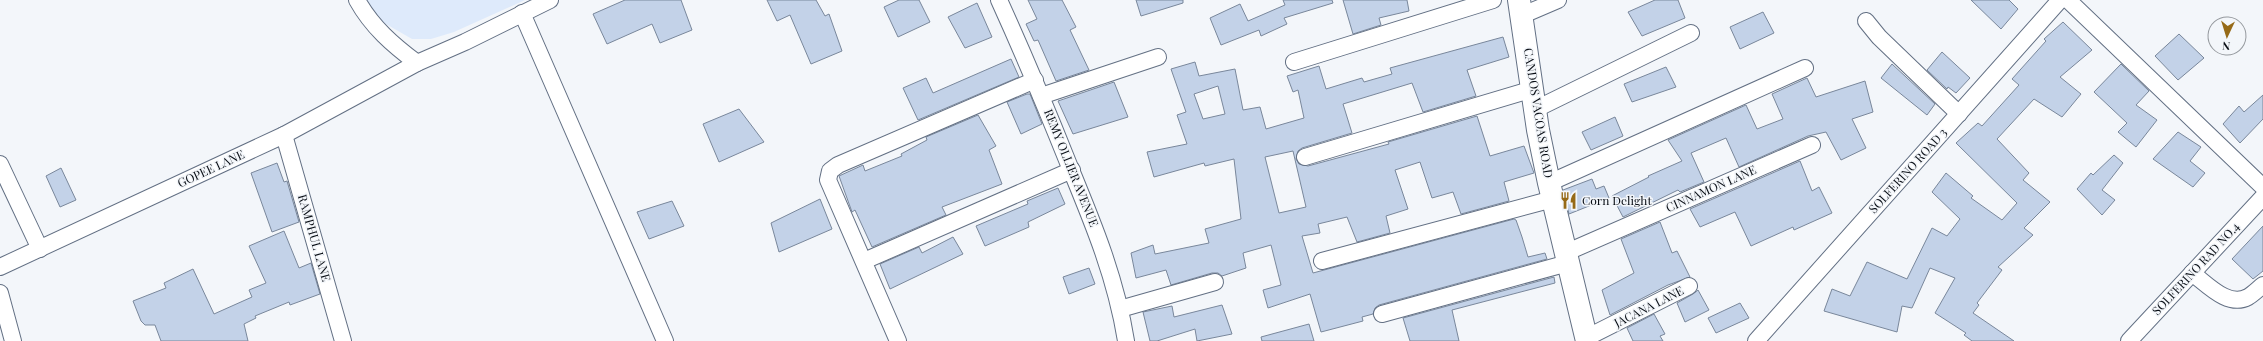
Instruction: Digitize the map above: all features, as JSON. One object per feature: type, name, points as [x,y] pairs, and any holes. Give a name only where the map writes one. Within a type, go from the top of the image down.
[{"type":"main road","name":"CANDOS VACOAS ROAD","points":[[1521,8],[1534,99],[1551,191],[1587,339]]},
{"type":"street","points":[[357,0],[367,17],[379,31],[395,47],[417,63]]},
{"type":"street","name":"GOPEE LANE","points":[[0,267],[284,135],[417,63],[465,42],[550,0]]},
{"type":"street","name":"REMY OLLIER AVENUE","points":[[999,0],[1035,80],[1103,247],[1120,309],[1122,340]]},
{"type":"street","points":[[1294,62],[1493,0]]},
{"type":"street","points":[[1521,8],[1558,0]]},
{"type":"street","name":"SOLFERINO ROAD 3","points":[[1756,341],[2060,0]]},
{"type":"street","points":[[2068,0],[2263,187]]},
{"type":"street","points":[[522,13],[665,341]]},
{"type":"street","points":[[1866,22],[1879,38],[1959,114]]},
{"type":"street","points":[[1304,157],[1534,99],[1691,33]]},
{"type":"street","points":[[1041,96],[1158,57]]},
{"type":"street","points":[[1322,261],[1551,191],[1804,68]]},
{"type":"street","points":[[898,341],[828,180],[830,171],[838,165],[1035,80]]},
{"type":"street","name":"RAMPHUL LANE","points":[[284,135],[343,341]]},
{"type":"street","name":"CINNAMON LANE","points":[[1382,314],[1567,258],[1812,145]]},
{"type":"street","points":[[0,164],[40,249]]},
{"type":"street","points":[[864,261],[1072,170]]},
{"type":"street","name":"SOLFERINO RAD NO.4","points":[[2129,341],[2263,197]]},
{"type":"street","points":[[2192,273],[2228,298],[2239,300],[2247,297],[2263,285]]},
{"type":"street","points":[[1120,309],[1215,282]]},
{"type":"street","name":"JACANA LANE","points":[[1587,339],[1690,286]]},
{"type":"street","points":[[0,293],[13,341]]},
{"type":"shaded area","points":[[361,0],[525,0],[454,32],[431,39],[412,39],[379,20]]},
{"type":"building","points":[[625,0],[681,0],[692,30],[660,43],[652,24],[607,44],[593,14]]},
{"type":"building","points":[[767,0],[816,0],[825,16],[829,14],[842,51],[811,64],[790,15],[777,21]]},
{"type":"building","points":[[899,0],[919,0],[930,22],[898,37],[884,7]]},
{"type":"building","points":[[1028,0],[1062,0],[1076,27],[1070,30],[1089,70],[1056,81],[1038,40],[1034,41],[1026,24],[1037,19]]},
{"type":"building","points":[[1136,0],[1183,0],[1183,3],[1141,16]]},
{"type":"building","points":[[1283,0],[1332,0],[1333,3],[1284,18],[1287,24],[1261,36],[1259,30],[1221,45],[1210,18],[1240,4],[1248,21],[1285,5]]},
{"type":"building","points":[[1343,0],[1407,0],[1409,11],[1379,18],[1381,25],[1353,34]]},
{"type":"building","points":[[1655,0],[1678,0],[1685,18],[1642,36],[1628,12]]},
{"type":"building","points":[[1971,0],[2009,0],[2018,9],[2001,29]]},
{"type":"building","points":[[977,3],[992,37],[965,48],[948,17]]},
{"type":"building","points":[[1763,12],[1774,33],[1740,49],[1730,27]]},
{"type":"building","points":[[2063,22],[2092,50],[2060,77],[2081,94],[2062,117],[2034,99],[1997,139],[2029,173],[2023,180],[2050,202],[2024,228],[2033,235],[1998,267],[2002,270],[1977,303],[1979,305],[1973,313],[2014,341],[1972,341],[1964,335],[1966,333],[1935,313],[1955,278],[1930,268],[1912,308],[1902,306],[1897,332],[1824,311],[1832,289],[1850,296],[1867,262],[1907,279],[1932,228],[1947,236],[1960,219],[1932,192],[1946,173],[1973,196],[1971,198],[2002,220],[2017,203],[1956,143],[1978,123],[1982,126],[2019,85],[2012,79],[2046,41],[2044,39]]},
{"type":"building","points":[[2179,34],[2204,58],[2178,80],[2155,56]]},
{"type":"building","points":[[1503,37],[1509,57],[1467,70],[1476,96],[1423,112],[1412,83],[1343,104],[1352,133],[1302,148],[1298,151],[1296,159],[1299,164],[1308,166],[1389,144],[1388,142],[1477,116],[1490,156],[1524,146],[1534,173],[1504,182],[1509,201],[1461,214],[1453,192],[1432,198],[1420,162],[1395,170],[1408,209],[1386,216],[1390,233],[1357,242],[1347,217],[1318,224],[1320,233],[1302,236],[1313,273],[1514,219],[1516,220],[1528,257],[1545,253],[1547,259],[1379,305],[1375,308],[1373,314],[1362,317],[1363,321],[1321,332],[1310,294],[1268,308],[1263,290],[1281,285],[1271,245],[1243,253],[1246,268],[1222,276],[1218,273],[1212,273],[1171,285],[1166,270],[1136,278],[1131,253],[1153,245],[1155,254],[1209,243],[1205,229],[1241,219],[1234,159],[1205,166],[1204,163],[1154,177],[1147,152],[1187,144],[1177,115],[1186,112],[1171,69],[1195,62],[1199,76],[1235,69],[1243,110],[1260,107],[1266,129],[1304,118],[1298,90],[1293,92],[1287,76],[1319,66],[1326,89],[1362,78],[1364,82],[1392,74],[1390,68]],"holes":[[[1218,86],[1225,114],[1203,119],[1194,94]],[[1293,151],[1306,207],[1279,213],[1265,157]]]},
{"type":"building","points":[[1942,52],[1970,78],[1956,93],[1948,87],[1947,89],[1927,70]]},
{"type":"building","points":[[1011,59],[1019,77],[918,120],[903,88],[926,78],[933,93]]},
{"type":"building","points":[[1892,64],[1935,104],[1927,115],[1881,78]]},
{"type":"building","points":[[2121,64],[2149,91],[2136,105],[2157,120],[2136,147],[2118,132],[2127,123],[2094,92]]},
{"type":"building","points":[[1666,67],[1676,87],[1632,102],[1624,84]]},
{"type":"building","points":[[1807,78],[1816,97],[1865,81],[1873,112],[1852,119],[1866,148],[1841,160],[1826,132],[1808,136],[1739,167],[1726,138],[1691,153],[1704,182],[1680,192],[1678,190],[1623,217],[1612,196],[1649,177],[1648,176],[1682,161],[1668,140],[1746,105],[1757,129],[1783,119],[1772,94]]},
{"type":"building","points":[[1114,82],[1128,117],[1073,134],[1058,101]]},
{"type":"building","points":[[1030,94],[1042,124],[1021,134],[1007,102]]},
{"type":"building","points":[[2263,95],[2263,119],[2240,143],[2223,124],[2239,106],[2244,112]]},
{"type":"building","points":[[739,109],[764,142],[719,162],[703,124]]},
{"type":"building","points":[[978,115],[996,146],[989,150],[1002,184],[942,207],[946,215],[872,247],[855,210],[852,212],[839,176],[863,165],[865,171],[902,156],[901,154],[927,140],[926,137]]},
{"type":"building","points":[[1615,117],[1623,136],[1591,150],[1582,132]]},
{"type":"building","points":[[2178,132],[2201,147],[2190,161],[2205,173],[2193,187],[2153,159]]},
{"type":"building","points":[[2114,155],[2123,163],[2102,190],[2115,200],[2102,215],[2077,189],[2091,173],[2093,175]]},
{"type":"building","points":[[1800,161],[1812,191],[1819,187],[1832,213],[1794,230],[1793,227],[1751,246],[1735,212],[1700,227],[1690,209]]},
{"type":"building","points":[[277,163],[284,182],[287,181],[299,222],[272,232],[251,173]]},
{"type":"building","points":[[61,168],[76,200],[60,207],[46,176]]},
{"type":"building","points":[[1592,179],[1596,189],[1604,186],[1609,198],[1569,214],[1563,190]]},
{"type":"building","points":[[1058,188],[1065,204],[1028,222],[1029,227],[985,246],[976,226],[1028,204],[1027,201]]},
{"type":"building","points":[[820,199],[832,229],[779,252],[771,223]]},
{"type":"building","points":[[672,201],[684,226],[649,239],[637,212]]},
{"type":"building","points":[[1660,222],[1672,253],[1677,251],[1690,277],[1668,285],[1610,315],[1602,290],[1634,273],[1621,239]]},
{"type":"building","points":[[2263,226],[2263,271],[2253,279],[2232,259]]},
{"type":"building","points":[[284,231],[299,268],[311,263],[320,294],[290,305],[289,302],[255,316],[256,318],[244,324],[248,341],[161,341],[155,325],[145,325],[141,321],[133,301],[166,288],[164,283],[193,269],[214,314],[252,297],[249,290],[266,283],[249,246]]},
{"type":"building","points":[[953,237],[963,254],[890,289],[880,264],[919,247],[922,253]]},
{"type":"building","points":[[1089,268],[1095,284],[1069,294],[1063,277]]},
{"type":"building","points":[[1554,277],[1555,283],[1452,310],[1459,341],[1410,341],[1403,318]]},
{"type":"building","points":[[1698,290],[1709,310],[1685,322],[1677,303]]},
{"type":"building","points":[[1740,303],[1749,318],[1716,333],[1708,318]]},
{"type":"building","points":[[1222,305],[1232,334],[1197,341],[1195,329],[1157,341],[1150,341],[1143,312],[1172,306],[1174,317]]},
{"type":"building","points":[[1654,314],[1665,334],[1660,336],[1663,341],[1633,341],[1627,328]]},
{"type":"building","points":[[1309,324],[1314,341],[1262,341],[1261,337]]},
{"type":"place","name":"Corn Delight","points":[[1569,201]]}]
